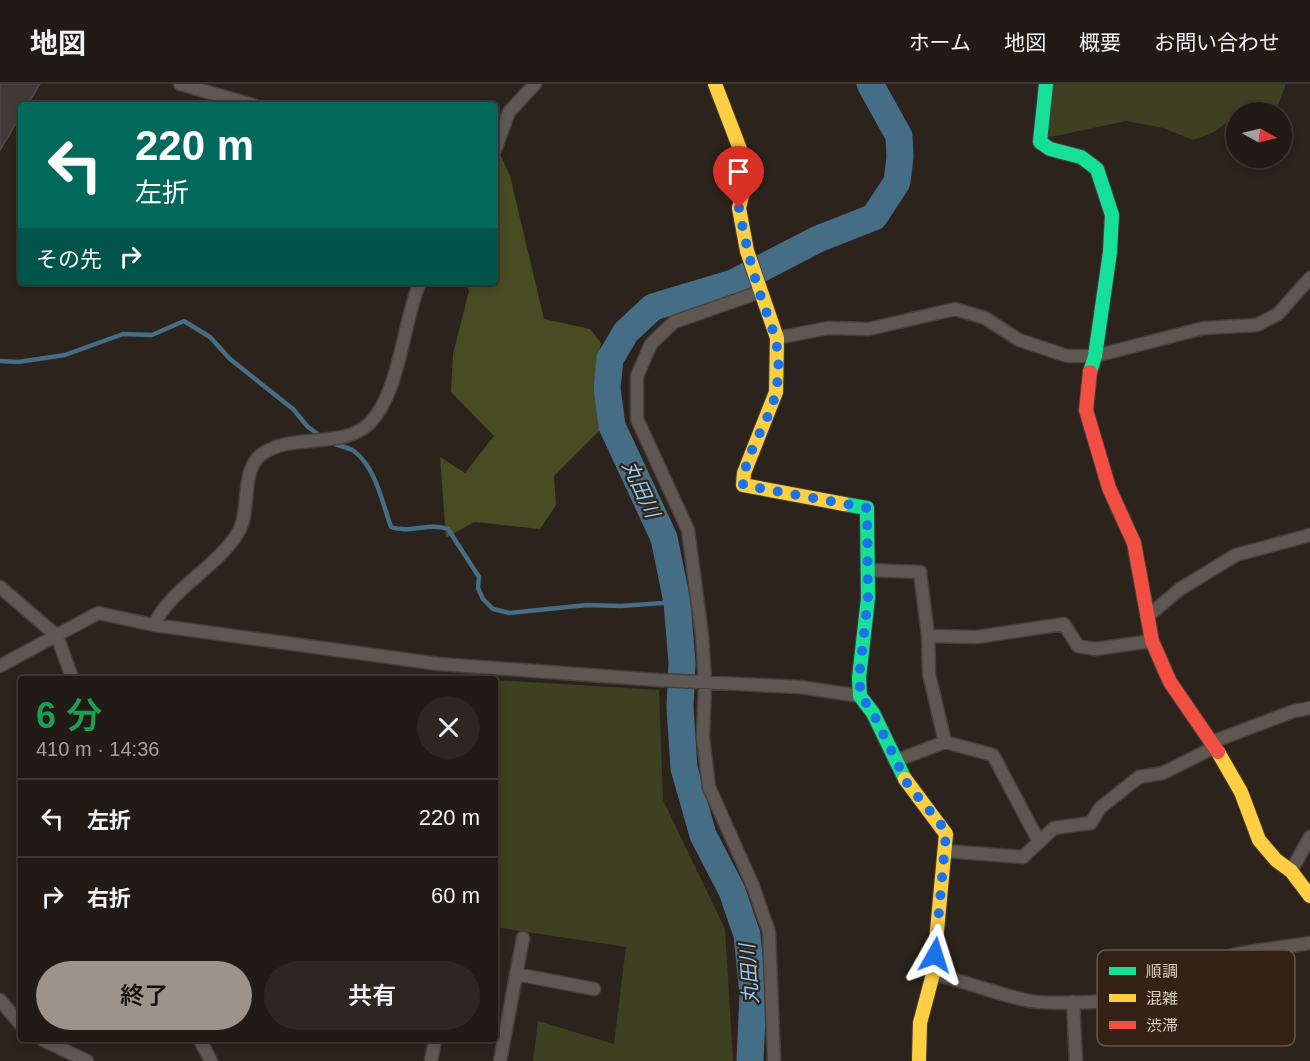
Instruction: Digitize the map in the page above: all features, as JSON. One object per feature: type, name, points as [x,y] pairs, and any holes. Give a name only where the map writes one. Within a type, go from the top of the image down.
[{"type":"street","points":[[180,84],[243,102]]},
{"type":"street","points":[[498,142],[509,112],[535,84]]},
{"type":"street","points":[[715,84],[748,170],[739,208],[747,251],[777,338],[776,392],[744,473],[743,485],[867,508],[868,598],[859,678],[861,696],[873,713],[908,785],[940,823],[946,834],[933,974],[920,1023],[919,1061]]},
{"type":"street","points":[[1046,84],[1041,142],[1050,148],[1081,157],[1097,169],[1112,215],[1086,410],[1109,488],[1134,543],[1152,641],[1170,682],[1214,744],[1241,792],[1259,840],[1276,860],[1292,871],[1310,896]]},
{"type":"street","points":[[777,338],[828,328],[869,329],[955,309],[985,318],[1019,340],[1067,356],[1095,356],[1204,328],[1257,325],[1278,314],[1310,278]]},
{"type":"street","points":[[154,625],[161,611],[226,549],[240,529],[252,467],[261,455],[278,446],[349,435],[369,424],[380,410],[385,402],[419,285]]},
{"type":"street","points":[[760,292],[674,322],[651,344],[637,376],[638,419],[688,530],[697,586],[705,683],[703,738],[709,787],[753,886],[769,932],[774,1061]]},
{"type":"street","points":[[1148,617],[1180,589],[1236,555],[1310,535]]},
{"type":"street","points":[[867,570],[920,572],[928,636],[929,674],[945,742]]},
{"type":"street","points":[[0,587],[57,636],[72,676]]},
{"type":"street","points":[[0,666],[98,613],[154,625],[439,664],[705,683],[800,687],[861,696]]},
{"type":"street","points":[[928,636],[977,637],[1064,624],[1078,646],[1095,650],[1152,641]]},
{"type":"street","points":[[945,852],[1023,857],[1038,840],[1054,828],[1091,823],[1100,808],[1139,777],[1163,772],[1214,744],[1294,711],[1310,708]]},
{"type":"street","points":[[895,761],[945,742],[993,755],[1038,840]]},
{"type":"street","points":[[1292,871],[1310,837]]},
{"type":"street","points":[[500,1061],[523,938]]},
{"type":"street","points":[[1269,950],[1310,943]]},
{"type":"street","points":[[516,974],[594,989]]},
{"type":"street","points":[[933,974],[968,981],[1027,1001],[1097,1000]]},
{"type":"street","points":[[0,1000],[18,1021]]},
{"type":"street","points":[[1073,1002],[1076,1061]]},
{"type":"street","points":[[47,1042],[87,1061]]},
{"type":"street","points":[[201,1042],[211,1061]]},
{"type":"street","points":[[431,1061],[435,1042]]},
{"type":"green space","points":[[1049,84],[1286,84],[1279,102],[1226,102],[1226,123],[1214,132],[1193,140],[1163,128],[1126,121],[1046,138]]},
{"type":"green space","points":[[500,154],[510,176],[544,319],[590,329],[601,343],[593,387],[600,430],[554,476],[556,505],[540,529],[474,522],[446,538],[440,457],[465,473],[494,436],[451,392],[453,354],[469,291],[466,285],[498,285],[498,157]]},
{"type":"green space","points":[[498,680],[659,690],[663,800],[725,929],[733,1061],[533,1061],[538,1021],[614,1044],[626,947],[498,927]]},
{"type":"building","points":[[0,84],[40,84],[29,102],[18,102],[18,120],[0,150]]},
{"type":"waterway","name":"丸田川","points":[[750,1061],[753,994],[747,935],[732,891],[703,835],[684,768],[680,707],[682,662],[677,602],[664,538],[612,426],[607,388],[610,359],[626,332],[653,307],[733,283],[818,239],[874,217],[897,182],[900,157],[899,136],[870,84]]},
{"type":"waterway","points":[[0,361],[18,362],[65,355],[123,334],[152,335],[184,321],[210,337],[230,359],[293,409],[308,427],[322,437]]},
{"type":"waterway","points":[[332,443],[349,448],[362,458],[373,476],[391,527],[448,529],[479,577],[478,588],[483,599],[493,609],[509,613],[587,605],[621,606],[677,602]]},
{"type":"traffic: fast","points":[[1046,84],[1040,142],[1050,149],[1081,157],[1097,169],[1112,215],[1110,252],[1095,356],[1090,372]]},
{"type":"traffic: fast","points":[[844,504],[867,508],[868,598],[859,678],[860,696],[873,713],[905,779]]},
{"type":"traffic: slow","points":[[715,84],[748,170],[739,208],[747,251],[777,338],[776,392],[744,473],[743,485],[844,504]]},
{"type":"traffic: slow","points":[[1218,752],[1241,792],[1259,840],[1276,860],[1291,871],[1310,896]]},
{"type":"traffic: slow","points":[[905,779],[946,834],[933,974],[920,1023],[919,1061]]},
{"type":"traffic: jam","points":[[1090,372],[1086,410],[1109,488],[1134,543],[1152,641],[1170,682],[1218,752]]},
{"type":"route","points":[[739,208],[747,251],[777,338],[778,369],[776,392],[744,473],[743,485],[867,508],[868,598],[859,678],[861,696],[873,713],[908,785],[940,823],[946,834],[935,955]]}]
